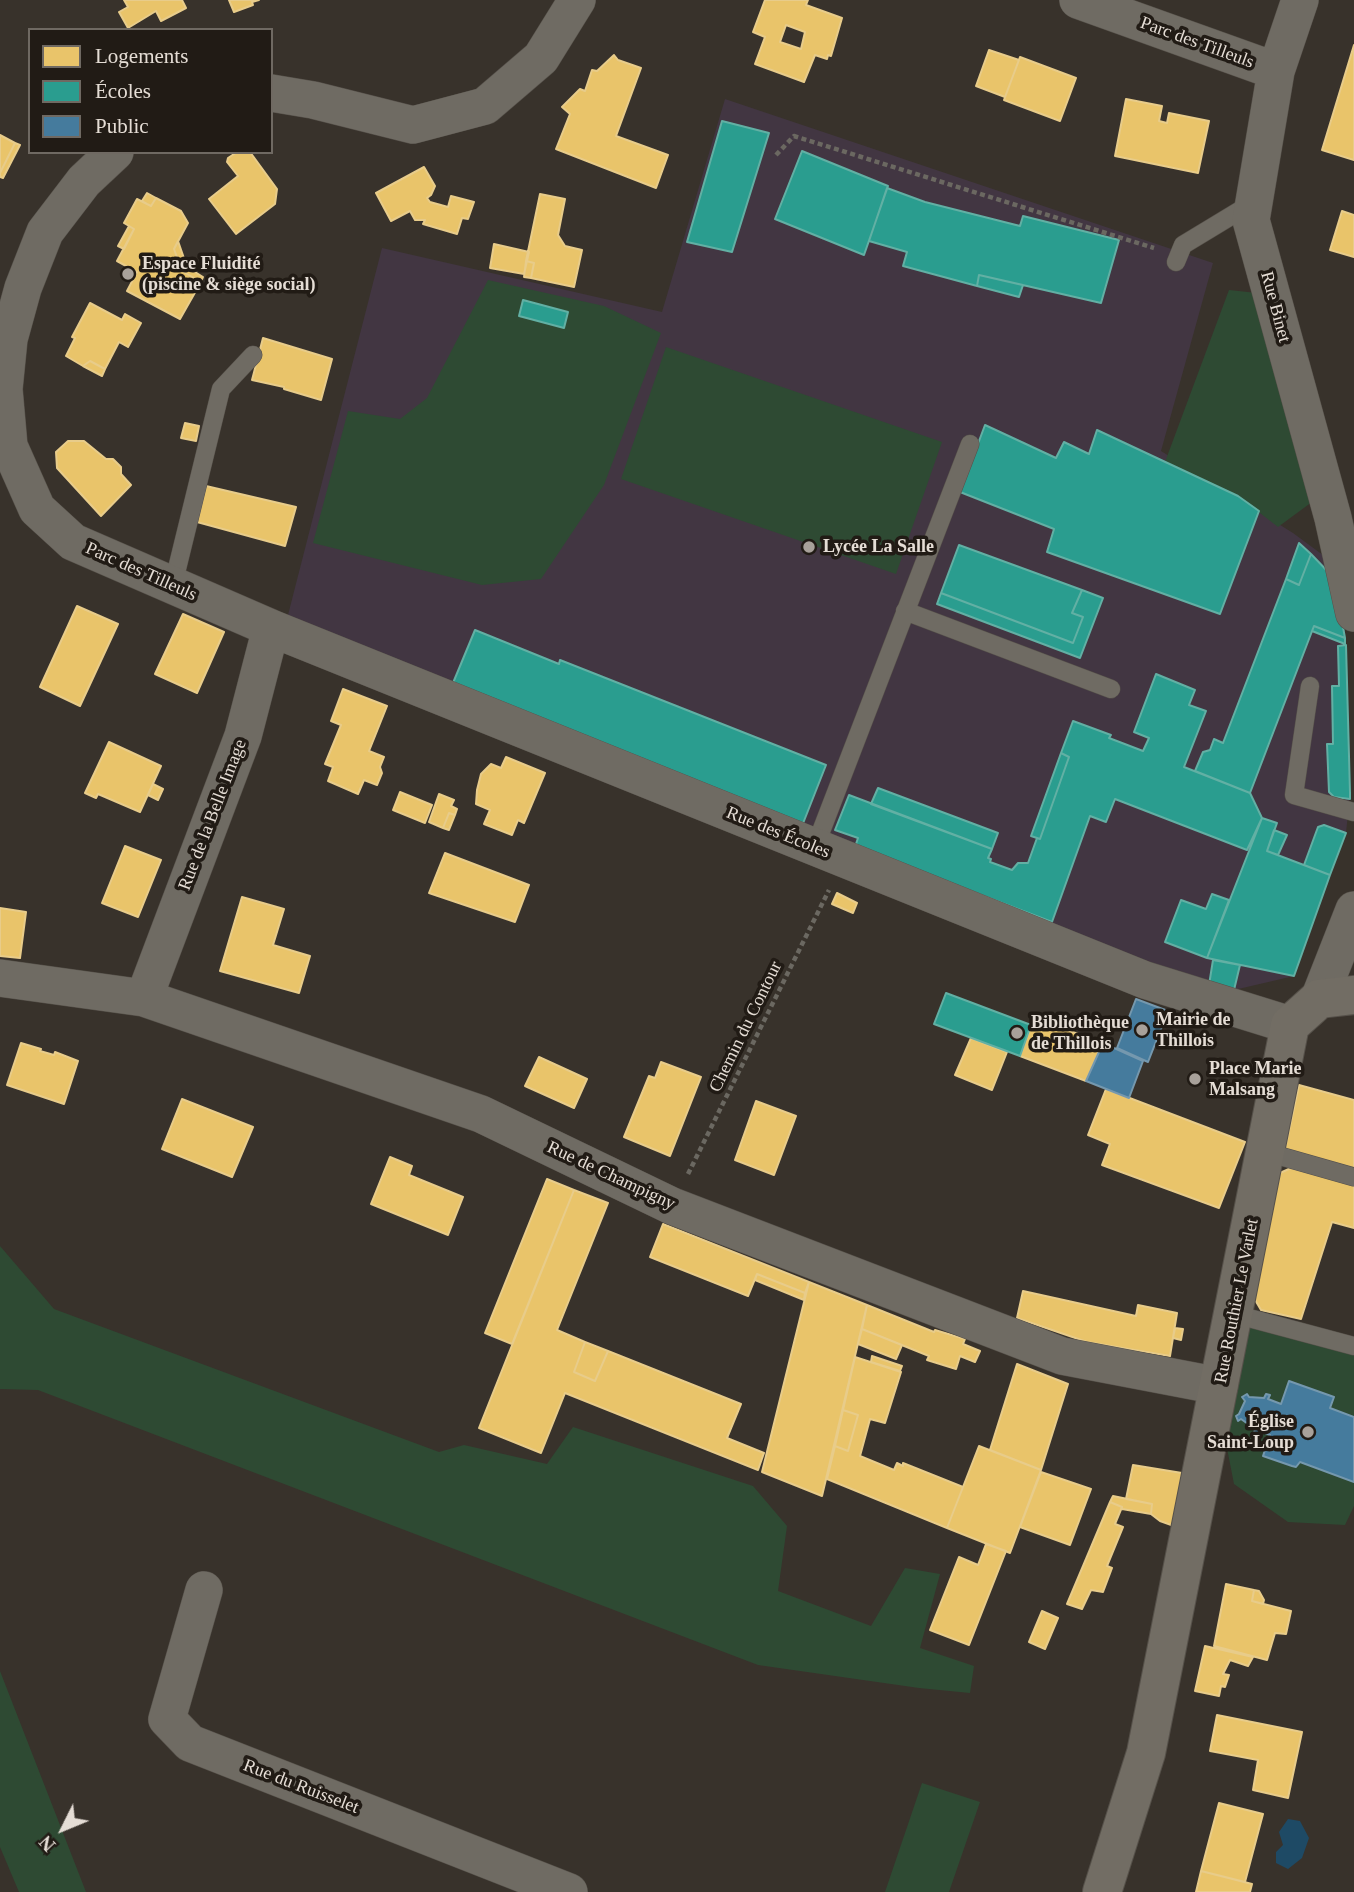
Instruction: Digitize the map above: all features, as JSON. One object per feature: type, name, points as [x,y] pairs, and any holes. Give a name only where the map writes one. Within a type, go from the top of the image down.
[{"type":"street","points":[[273,93],[313,100],[413,125],[485,106],[541,58],[577,0]]},
{"type":"street","name":"Parc des Tilleuls","points":[[1078,0],[1276,71]]},
{"type":"street","name":"Rue Binet","points":[[1300,0],[1276,71],[1251,220],[1333,518],[1354,613]]},
{"type":"street","name":"Parc des Tilleuls","points":[[113,154],[84,181],[46,232],[23,288],[9,339],[4,389],[9,446],[37,509],[73,542],[271,628]]},
{"type":"street","name":"Rue des Écoles","points":[[271,628],[1145,980],[1290,1025]]},
{"type":"street","name":"Rue de la Belle Image","points":[[144,998],[243,736],[271,628]]},
{"type":"street","points":[[1290,1025],[1336,997],[1354,910]]},
{"type":"street","name":"Rue de Champigny","points":[[0,978],[144,998],[481,1114],[673,1206],[1062,1356],[1219,1386]]},
{"type":"street","name":"Rue Routhier Le Varlet","points":[[1102,1892],[1146,1753],[1290,1025]]},
{"type":"street","name":"Rue du Ruisselet","points":[[204,1590],[167,1719],[190,1743],[569,1892]]},
{"type":"lane","points":[[1177,259],[1183,244],[1254,202]]},
{"type":"lane","points":[[173,586],[221,390],[253,355]]},
{"type":"lane","points":[[817,848],[970,443]]},
{"type":"lane","points":[[905,611],[1111,689]]},
{"type":"lane","points":[[1310,685],[1294,795],[1354,812]]},
{"type":"lane","points":[[1266,1152],[1354,1177]]},
{"type":"lane","points":[[1234,1314],[1354,1346]]},
{"type":"path","points":[[776,155],[794,136],[1177,259]]},
{"type":"path","name":"Chemin du Contour","points":[[673,1206],[817,848]]},
{"type":"shaded area","name":"Lycée La Salle","points":[[725,99],[1213,263],[1161,451],[1293,533],[1331,561],[1345,632],[1350,793],[1346,833],[1294,976],[1234,990],[1209,985],[802,826],[288,615],[382,248],[662,312]]},
{"type":"green space","points":[[488,280],[604,306],[661,333],[604,485],[541,579],[482,585],[313,543],[348,411],[400,419],[427,398]]},
{"type":"green space","points":[[1229,290],[1257,293],[1312,502],[1278,527],[1238,496],[1165,462]]},
{"type":"green space","points":[[666,347],[942,442],[896,574],[621,479]]},
{"type":"green space","points":[[0,1246],[54,1309],[439,1452],[464,1445],[547,1464],[573,1427],[753,1486],[787,1526],[778,1591],[871,1626],[905,1568],[940,1574],[920,1648],[974,1666],[970,1693],[758,1665],[38,1390],[0,1389]]},
{"type":"green space","points":[[1250,1325],[1354,1355],[1354,1506],[1345,1525],[1288,1522],[1234,1484],[1225,1438]]},
{"type":"green space","points":[[0,1671],[86,1892],[19,1892],[0,1847]]},
{"type":"green space","points":[[922,1783],[980,1802],[949,1892],[885,1892]]},
{"type":"water","points":[[1288,1819],[1300,1821],[1309,1838],[1302,1858],[1288,1869],[1276,1863],[1276,1852],[1283,1845],[1279,1832]]},
{"type":"building: Logements","points":[[124,0],[182,0],[186,8],[161,21],[156,11],[128,28],[119,12],[128,7]]},
{"type":"building: Logements","points":[[229,0],[259,0],[234,12]]},
{"type":"building: Logements","points":[[765,0],[808,0],[806,5],[842,18],[831,56],[828,55],[827,59],[815,55],[804,82],[755,64],[765,37],[753,32]],"holes":[[[786,25],[805,32],[801,49],[780,42]]]},
{"type":"building: Logements","points":[[1354,45],[1354,160],[1322,150]]},
{"type":"building: Logements","points":[[989,50],[1019,60],[1005,97],[976,86]]},
{"type":"building: Logements","points":[[614,55],[618,60],[641,68],[616,136],[668,155],[656,188],[556,149],[570,114],[562,107],[580,89],[585,91],[592,70],[597,71]]},
{"type":"building: Logements","points":[[1020,57],[1076,78],[1060,121],[1004,100]]},
{"type":"building: Logements","points":[[1126,99],[1162,106],[1159,121],[1167,123],[1169,113],[1209,121],[1198,173],[1115,156]]},
{"type":"building: Logements","points":[[0,135],[15,143],[0,173]]},
{"type":"building: Logements","points":[[15,143],[20,145],[3,178],[0,177],[0,173]]},
{"type":"building: Logements","points":[[234,154],[251,154],[277,189],[275,204],[236,234],[209,199],[238,176],[227,162]]},
{"type":"building: Logements","points":[[424,167],[435,186],[427,198],[430,202],[448,207],[451,196],[474,202],[468,219],[462,218],[457,234],[423,224],[425,220],[415,220],[410,211],[391,221],[376,193]]},
{"type":"building: Logements","points":[[147,193],[156,198],[151,206],[142,201]]},
{"type":"building: Logements","points":[[540,194],[565,199],[558,235],[565,246],[582,250],[574,287],[531,278],[534,263],[526,261]]},
{"type":"building: Logements","points":[[156,198],[181,211],[188,223],[174,249],[182,271],[201,282],[180,319],[127,291],[137,272],[117,261],[134,229],[124,223],[137,199],[151,206]]},
{"type":"building: Logements","points":[[1342,211],[1354,215],[1354,257],[1330,250]]},
{"type":"building: Logements","points":[[129,226],[134,229],[124,249],[118,246]]},
{"type":"building: Logements","points":[[178,241],[187,267],[203,277],[201,282],[182,271],[174,249]]},
{"type":"building: Logements","points":[[494,244],[529,252],[524,274],[490,268]]},
{"type":"building: Logements","points":[[526,261],[534,263],[531,278],[524,277]]},
{"type":"building: Logements","points":[[90,303],[122,320],[125,314],[141,323],[128,347],[119,342],[105,369],[90,361],[83,366],[66,356],[75,338],[72,337]]},
{"type":"building: Logements","points":[[263,338],[332,359],[321,400],[284,387],[252,380]]},
{"type":"building: Logements","points":[[90,361],[105,369],[102,376],[83,366]]},
{"type":"building: Logements","points":[[185,423],[199,426],[196,441],[181,438]]},
{"type":"building: Logements","points":[[68,441],[84,441],[106,459],[113,459],[131,485],[101,516],[57,468],[56,452]]},
{"type":"building: Logements","points":[[206,486],[296,507],[285,546],[197,522]]},
{"type":"building: Logements","points":[[77,606],[118,624],[80,706],[40,687]]},
{"type":"building: Logements","points":[[183,614],[224,632],[197,693],[155,674]]},
{"type":"building: Logements","points":[[343,689],[387,706],[369,751],[384,757],[380,767],[382,773],[377,785],[364,780],[358,794],[328,781],[333,767],[325,764],[341,725],[331,721]]},
{"type":"building: Logements","points":[[109,742],[161,766],[140,812],[98,794],[96,798],[85,793]]},
{"type":"building: Logements","points":[[506,757],[545,773],[524,823],[518,820],[512,835],[484,824],[490,810],[476,804],[481,774],[491,764],[501,768]]},
{"type":"building: Logements","points":[[153,784],[163,789],[158,800],[148,795]]},
{"type":"building: Logements","points":[[400,792],[432,805],[425,823],[393,810]]},
{"type":"building: Logements","points":[[439,794],[454,800],[451,806],[457,809],[455,815],[449,813],[443,828],[429,822]]},
{"type":"building: Logements","points":[[449,813],[455,815],[449,830],[443,828]]},
{"type":"building: Logements","points":[[125,846],[161,860],[138,917],[102,903]]},
{"type":"building: Logements","points":[[445,853],[529,885],[515,922],[429,893]]},
{"type":"building: Logements","points":[[837,893],[857,903],[853,913],[832,904]]},
{"type":"building: Logements","points":[[242,897],[284,909],[273,945],[310,956],[299,993],[220,971]]},
{"type":"building: Logements","points":[[0,908],[26,912],[20,958],[0,956]]},
{"type":"building: Logements","points":[[1034,1018],[1103,1043],[1086,1081],[1020,1056]]},
{"type":"building: Logements","points":[[971,1038],[1007,1052],[992,1090],[955,1075]]},
{"type":"building: Logements","points":[[21,1043],[78,1061],[64,1104],[7,1085]]},
{"type":"building: Logements","points":[[539,1057],[587,1079],[574,1108],[525,1086]]},
{"type":"building: Logements","points":[[661,1062],[701,1077],[670,1156],[624,1137],[649,1076],[655,1078]]},
{"type":"building: Logements","points":[[1299,1085],[1354,1100],[1354,1168],[1285,1149]]},
{"type":"building: Logements","points":[[1106,1089],[1245,1142],[1219,1208],[1102,1165],[1110,1144],[1088,1135]]},
{"type":"building: Logements","points":[[182,1099],[253,1127],[232,1177],[162,1149]]},
{"type":"building: Logements","points":[[756,1101],[796,1116],[774,1175],[735,1160]]},
{"type":"building: Logements","points":[[390,1157],[412,1166],[409,1175],[463,1197],[448,1235],[371,1204]]},
{"type":"building: Logements","points":[[1291,1168],[1354,1185],[1354,1228],[1332,1222],[1301,1319],[1261,1310],[1254,1298],[1280,1173]]},
{"type":"building: Logements","points":[[547,1179],[574,1190],[512,1344],[485,1333]]},
{"type":"building: Logements","points":[[574,1190],[608,1203],[557,1330],[585,1342],[574,1372],[595,1381],[608,1351],[741,1404],[727,1438],[764,1453],[758,1470],[565,1393],[541,1453],[479,1428]]},
{"type":"building: Logements","points":[[663,1224],[809,1282],[805,1293],[757,1274],[748,1296],[650,1257]]},
{"type":"building: Logements","points":[[757,1274],[805,1293],[804,1300],[755,1280]]},
{"type":"building: Logements","points":[[809,1282],[867,1305],[822,1496],[762,1472]]},
{"type":"building: Logements","points":[[1023,1291],[1136,1316],[1138,1305],[1177,1313],[1170,1356],[1087,1342],[1017,1318]]},
{"type":"building: Logements","points":[[867,1305],[934,1332],[935,1330],[965,1339],[963,1344],[980,1351],[975,1362],[960,1356],[956,1369],[927,1360],[929,1356],[862,1329]]},
{"type":"building: Logements","points":[[1175,1328],[1183,1329],[1181,1340],[1173,1338]]},
{"type":"building: Logements","points":[[862,1329],[902,1345],[896,1359],[858,1344]]},
{"type":"building: Logements","points":[[585,1342],[608,1351],[595,1381],[574,1372]]},
{"type":"building: Logements","points":[[872,1356],[902,1366],[900,1371],[871,1362]]},
{"type":"building: Logements","points":[[855,1357],[901,1372],[885,1423],[870,1419],[860,1456],[894,1470],[897,1463],[903,1466],[903,1463],[963,1487],[947,1528],[827,1479],[835,1446],[848,1451],[858,1415],[843,1410]]},
{"type":"building: Logements","points":[[1017,1364],[1068,1384],[1041,1470],[990,1450]]},
{"type":"building: Logements","points":[[843,1410],[858,1415],[848,1451],[835,1446]]},
{"type":"building: Logements","points":[[979,1446],[1041,1470],[1010,1553],[947,1528]]},
{"type":"building: Logements","points":[[1133,1465],[1182,1473],[1174,1526],[1151,1514],[1152,1504],[1126,1499]]},
{"type":"building: Logements","points":[[1041,1472],[1091,1489],[1070,1545],[1020,1527]]},
{"type":"building: Logements","points":[[1113,1496],[1152,1504],[1151,1514],[1122,1509],[1110,1502]]},
{"type":"building: Logements","points":[[1110,1502],[1122,1507],[1115,1524],[1123,1527],[1107,1566],[1112,1568],[1103,1592],[1091,1590],[1082,1609],[1067,1604]]},
{"type":"building: Logements","points":[[986,1544],[1006,1551],[969,1645],[930,1630],[959,1557],[978,1565]]},
{"type":"building: Logements","points":[[1226,1584],[1254,1590],[1252,1601],[1291,1611],[1286,1634],[1275,1633],[1267,1660],[1214,1646]]},
{"type":"building: Logements","points":[[1254,1590],[1259,1591],[1264,1600],[1263,1604],[1252,1601]]},
{"type":"building: Logements","points":[[1042,1611],[1058,1618],[1045,1649],[1029,1642]]},
{"type":"building: Logements","points":[[1205,1646],[1253,1657],[1248,1666],[1230,1660],[1223,1674],[1229,1675],[1225,1687],[1221,1686],[1219,1696],[1195,1691]]},
{"type":"building: Logements","points":[[1217,1715],[1302,1732],[1288,1798],[1253,1790],[1258,1760],[1210,1751]]},
{"type":"building: Logements","points":[[1219,1803],[1263,1814],[1245,1882],[1201,1871]]},
{"type":"building: Logements","points":[[1201,1871],[1252,1884],[1250,1892],[1196,1892]]},
{"type":"building: Écoles","points":[[722,121],[769,133],[732,252],[687,242]]},
{"type":"building: Écoles","points":[[802,151],[888,186],[864,255],[775,219]]},
{"type":"building: Écoles","points":[[887,188],[925,202],[1020,226],[1023,216],[1119,240],[1101,303],[979,275],[977,286],[903,266],[907,252],[869,241]]},
{"type":"building: Écoles","points":[[979,275],[1023,285],[1019,297],[977,286]]},
{"type":"building: Écoles","points":[[523,300],[568,312],[564,328],[519,316]]},
{"type":"building: Écoles","points":[[985,425],[1056,458],[1064,442],[1089,454],[1097,430],[1238,496],[1259,511],[1220,614],[1047,552],[1054,529],[960,492]]},
{"type":"building: Écoles","points":[[1299,543],[1311,554],[1299,585],[1286,579]]},
{"type":"building: Écoles","points":[[959,545],[1082,590],[1072,613],[1083,617],[1073,643],[941,593]]},
{"type":"building: Écoles","points":[[1311,554],[1334,578],[1345,638],[1314,626],[1250,793],[1195,771],[1203,752],[1210,750],[1214,739],[1223,743],[1286,579],[1299,585]]},
{"type":"building: Écoles","points":[[1082,590],[1103,598],[1080,658],[937,604],[941,593],[1073,643],[1083,617],[1072,613]]},
{"type":"building: Écoles","points":[[1314,626],[1345,638],[1345,644],[1312,631]]},
{"type":"building: Écoles","points":[[475,630],[559,664],[560,660],[826,765],[802,826],[453,683]]},
{"type":"building: Écoles","points":[[1346,645],[1350,799],[1334,797],[1329,792],[1327,744],[1333,744],[1332,686],[1339,686],[1338,646]]},
{"type":"building: Écoles","points":[[1156,674],[1195,690],[1189,705],[1206,711],[1184,767],[1250,793],[1262,818],[1247,850],[1115,799],[1106,822],[1090,816],[1052,922],[855,847],[858,838],[835,830],[849,795],[992,849],[988,858],[991,859],[990,862],[1012,870],[1018,863],[1028,863],[1037,838],[1040,839],[1069,757],[1061,753],[1073,721],[1111,735],[1109,738],[1143,751],[1149,738],[1134,732]]},
{"type":"building: Écoles","points":[[1061,753],[1069,757],[1040,839],[1031,836]]},
{"type":"building: Écoles","points":[[878,788],[998,833],[992,849],[871,804]]},
{"type":"building: Écoles","points":[[1262,818],[1277,823],[1267,851],[1330,875],[1294,976],[1207,958]]},
{"type":"building: Écoles","points":[[1324,825],[1346,833],[1330,875],[1304,865],[1318,827]]},
{"type":"building: Écoles","points":[[1274,830],[1287,835],[1278,855],[1267,851]]},
{"type":"building: Écoles","points":[[1212,894],[1229,900],[1207,958],[1165,942],[1181,900],[1206,909]]},
{"type":"building: Écoles","points":[[1213,960],[1240,965],[1234,990],[1209,985]]},
{"type":"building: Écoles","points":[[946,993],[1031,1025],[1020,1056],[934,1024]]},
{"type":"building: Public","name":"Mairie de Thillois","points":[[1136,999],[1168,1011],[1148,1062],[1117,1048]]},
{"type":"building: Public","points":[[1103,1043],[1143,1061],[1129,1098],[1086,1081]]},
{"type":"building: Public","name":"Église Saint-Loup","points":[[1289,1381],[1334,1397],[1330,1408],[1354,1417],[1354,1482],[1300,1462],[1296,1467],[1263,1456],[1270,1435],[1260,1431],[1258,1435],[1254,1433],[1255,1429],[1241,1419],[1238,1421],[1236,1416],[1245,1401],[1242,1397],[1247,1394],[1249,1397],[1264,1398],[1266,1394],[1270,1395],[1268,1399],[1281,1404]]},
{"type":"place","name":"Espace Fluidité (piscine & siège social)","points":[[128,274]]},
{"type":"place","name":"Lycée La Salle","points":[[809,547]]},
{"type":"place","name":"Mairie de Thillois","points":[[1142,1030]]},
{"type":"place","name":"Bibliothèque de Thillois","points":[[1017,1033]]},
{"type":"place","name":"Place Marie Malsang","points":[[1195,1079]]},
{"type":"place","name":"Église Saint-Loup","points":[[1308,1432]]}]
